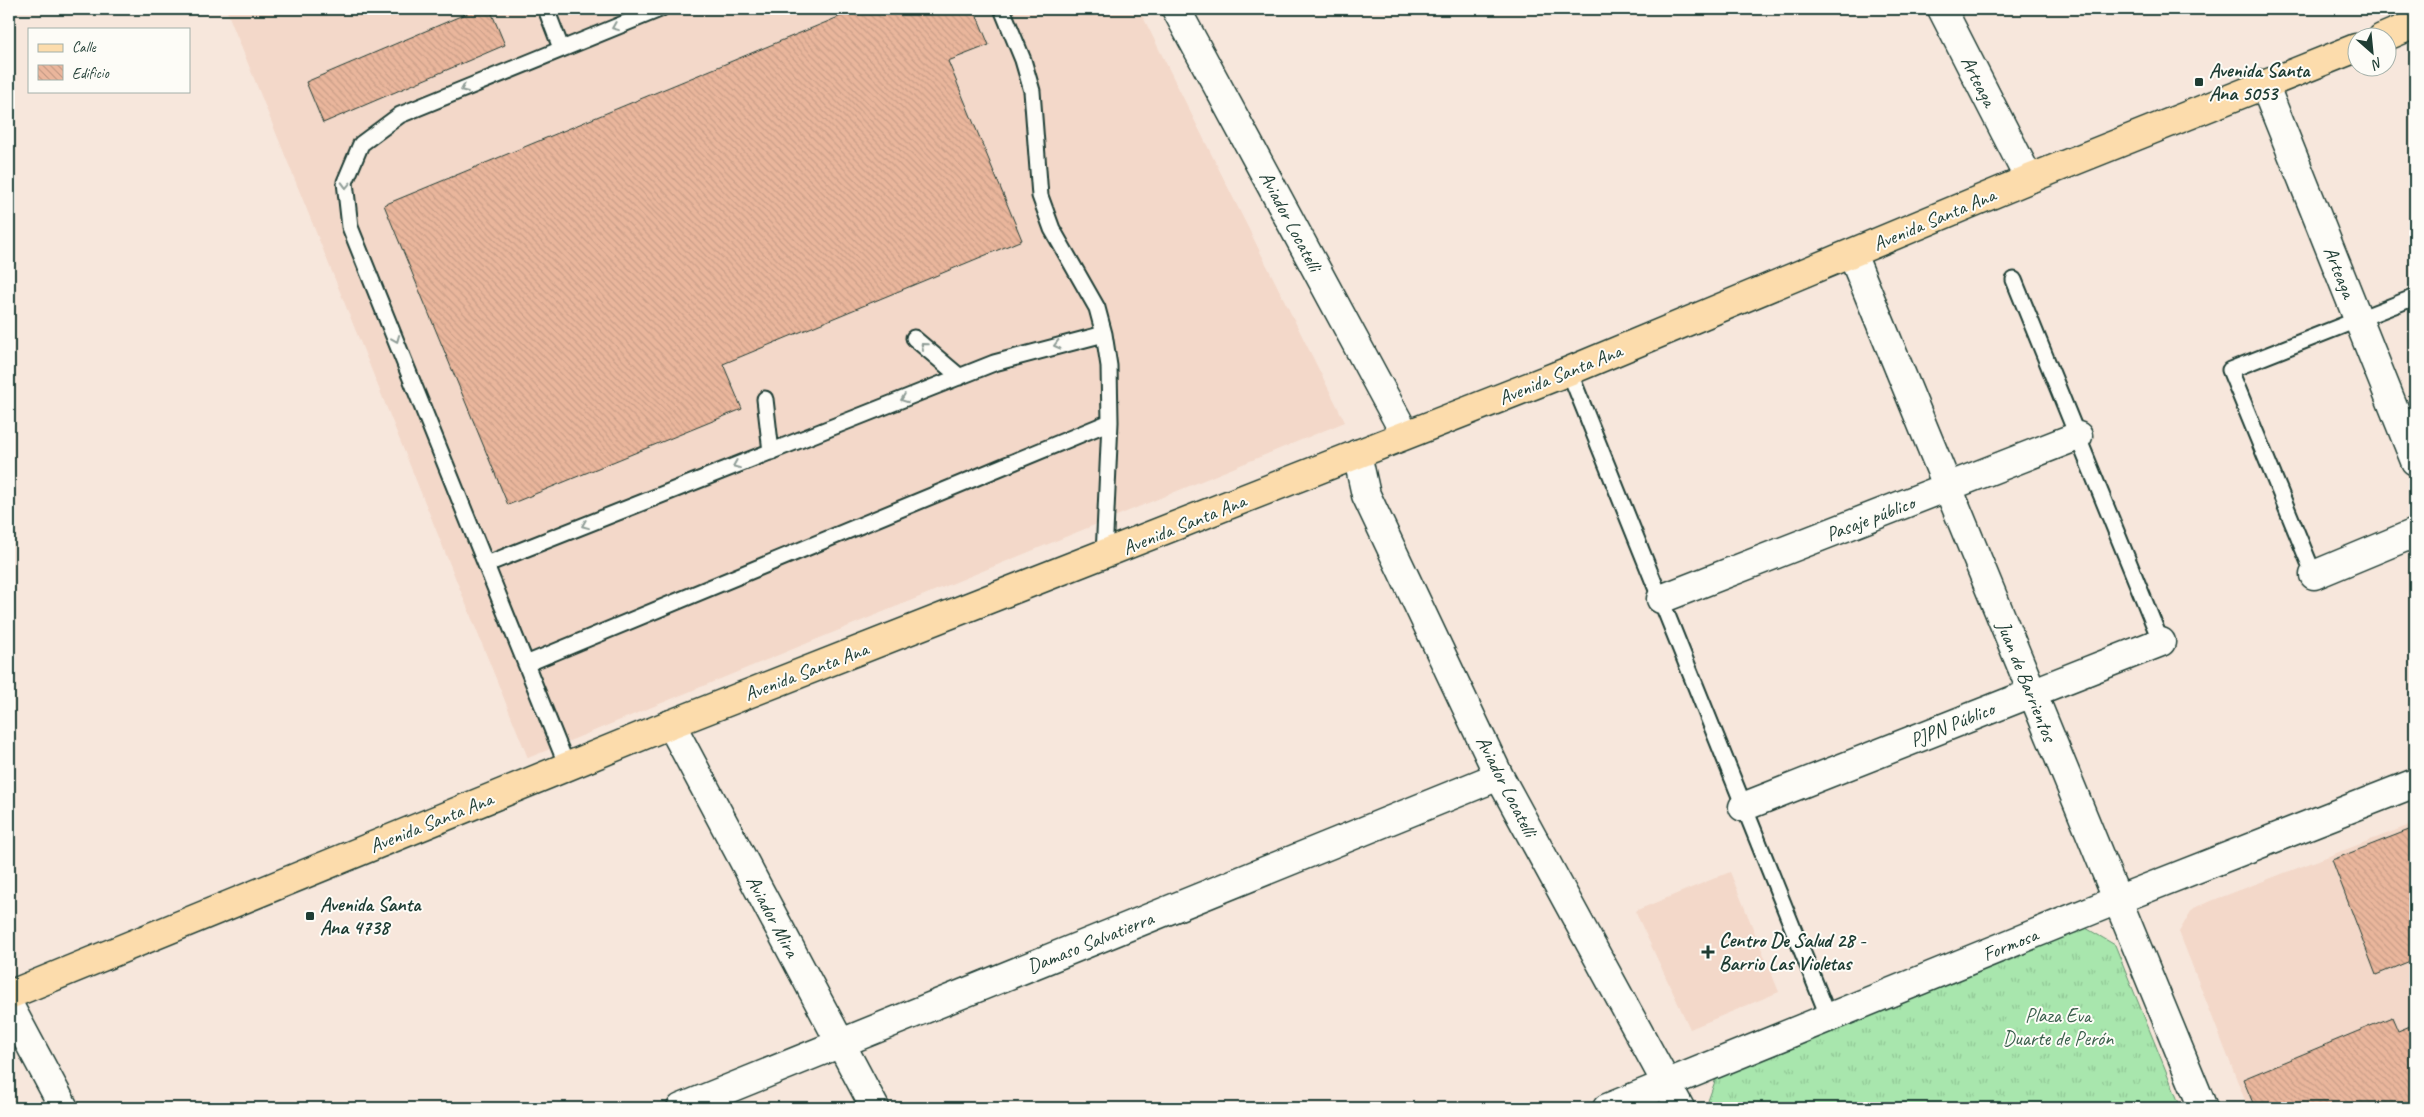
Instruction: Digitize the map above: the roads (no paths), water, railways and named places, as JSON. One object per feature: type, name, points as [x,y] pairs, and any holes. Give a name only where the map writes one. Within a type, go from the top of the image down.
[{"type":"main road","points":[[2396,32],[2415,24]]},
{"type":"main road","name":"Avenida Santa Ana","points":[[9,995],[671,724],[1104,556],[1405,434],[1569,371],[2029,179],[2346,52]]},
{"type":"street","name":"Aviador Locatelli","points":[[1176,9],[1405,434]]},
{"type":"street","name":"Arteaga","points":[[1942,9],[2029,179]]},
{"type":"street","name":"Arteaga","points":[[2264,84],[2415,461]]},
{"type":"street","name":"Juan de Barrientos","points":[[1852,254],[2203,1108]]},
{"type":"street","name":"Pasaje público","points":[[1662,599],[2078,436]]},
{"type":"street","name":"Aviador Locatelli","points":[[1358,454],[1366,495],[1500,776],[1680,1108]]},
{"type":"street","points":[[2314,575],[2415,533]]},
{"type":"street","name":"PJPN Público","points":[[1744,806],[2161,642]]},
{"type":"street","name":"Aviador Mira","points":[[671,724],[875,1108]]},
{"type":"street","name":"Damaso Salvatierra","points":[[682,1108],[1500,776]]},
{"type":"street","name":"Formosa","points":[[1607,1108],[2117,900],[2415,783]]},
{"type":"street","points":[[9,1005],[64,1108]]},
{"type":"lane","points":[[546,9],[560,48]]},
{"type":"lane","points":[[567,766],[350,227],[344,182],[361,144],[400,115],[560,48],[660,9]]},
{"type":"lane","points":[[1002,9],[1023,60],[1032,91],[1040,196],[1052,229],[1097,308],[1104,334],[1109,366],[1110,422],[1104,556]]},
{"type":"lane","points":[[2014,280],[2161,642]]},
{"type":"lane","points":[[2314,575],[2230,370],[2415,297]]},
{"type":"lane","points":[[487,564],[1004,360],[1104,334]]},
{"type":"lane","points":[[914,338],[960,377]]},
{"type":"lane","points":[[1569,371],[1829,1018]]},
{"type":"lane","points":[[765,399],[771,452]]},
{"type":"lane","points":[[526,664],[1110,422]]},
{"type":"place","name":"Avenida Santa Ana 5053","points":[[2199,82]]},
{"type":"place","name":"Avenida Santa Ana 4738","points":[[310,916]]},
{"type":"place","name":"Centro De Salud 28 - Barrio Las Violetas","points":[[1708,952]]},
{"type":"park label","name":"Plaza Eva Duarte de Perón","points":[[2058,1026]]}]
